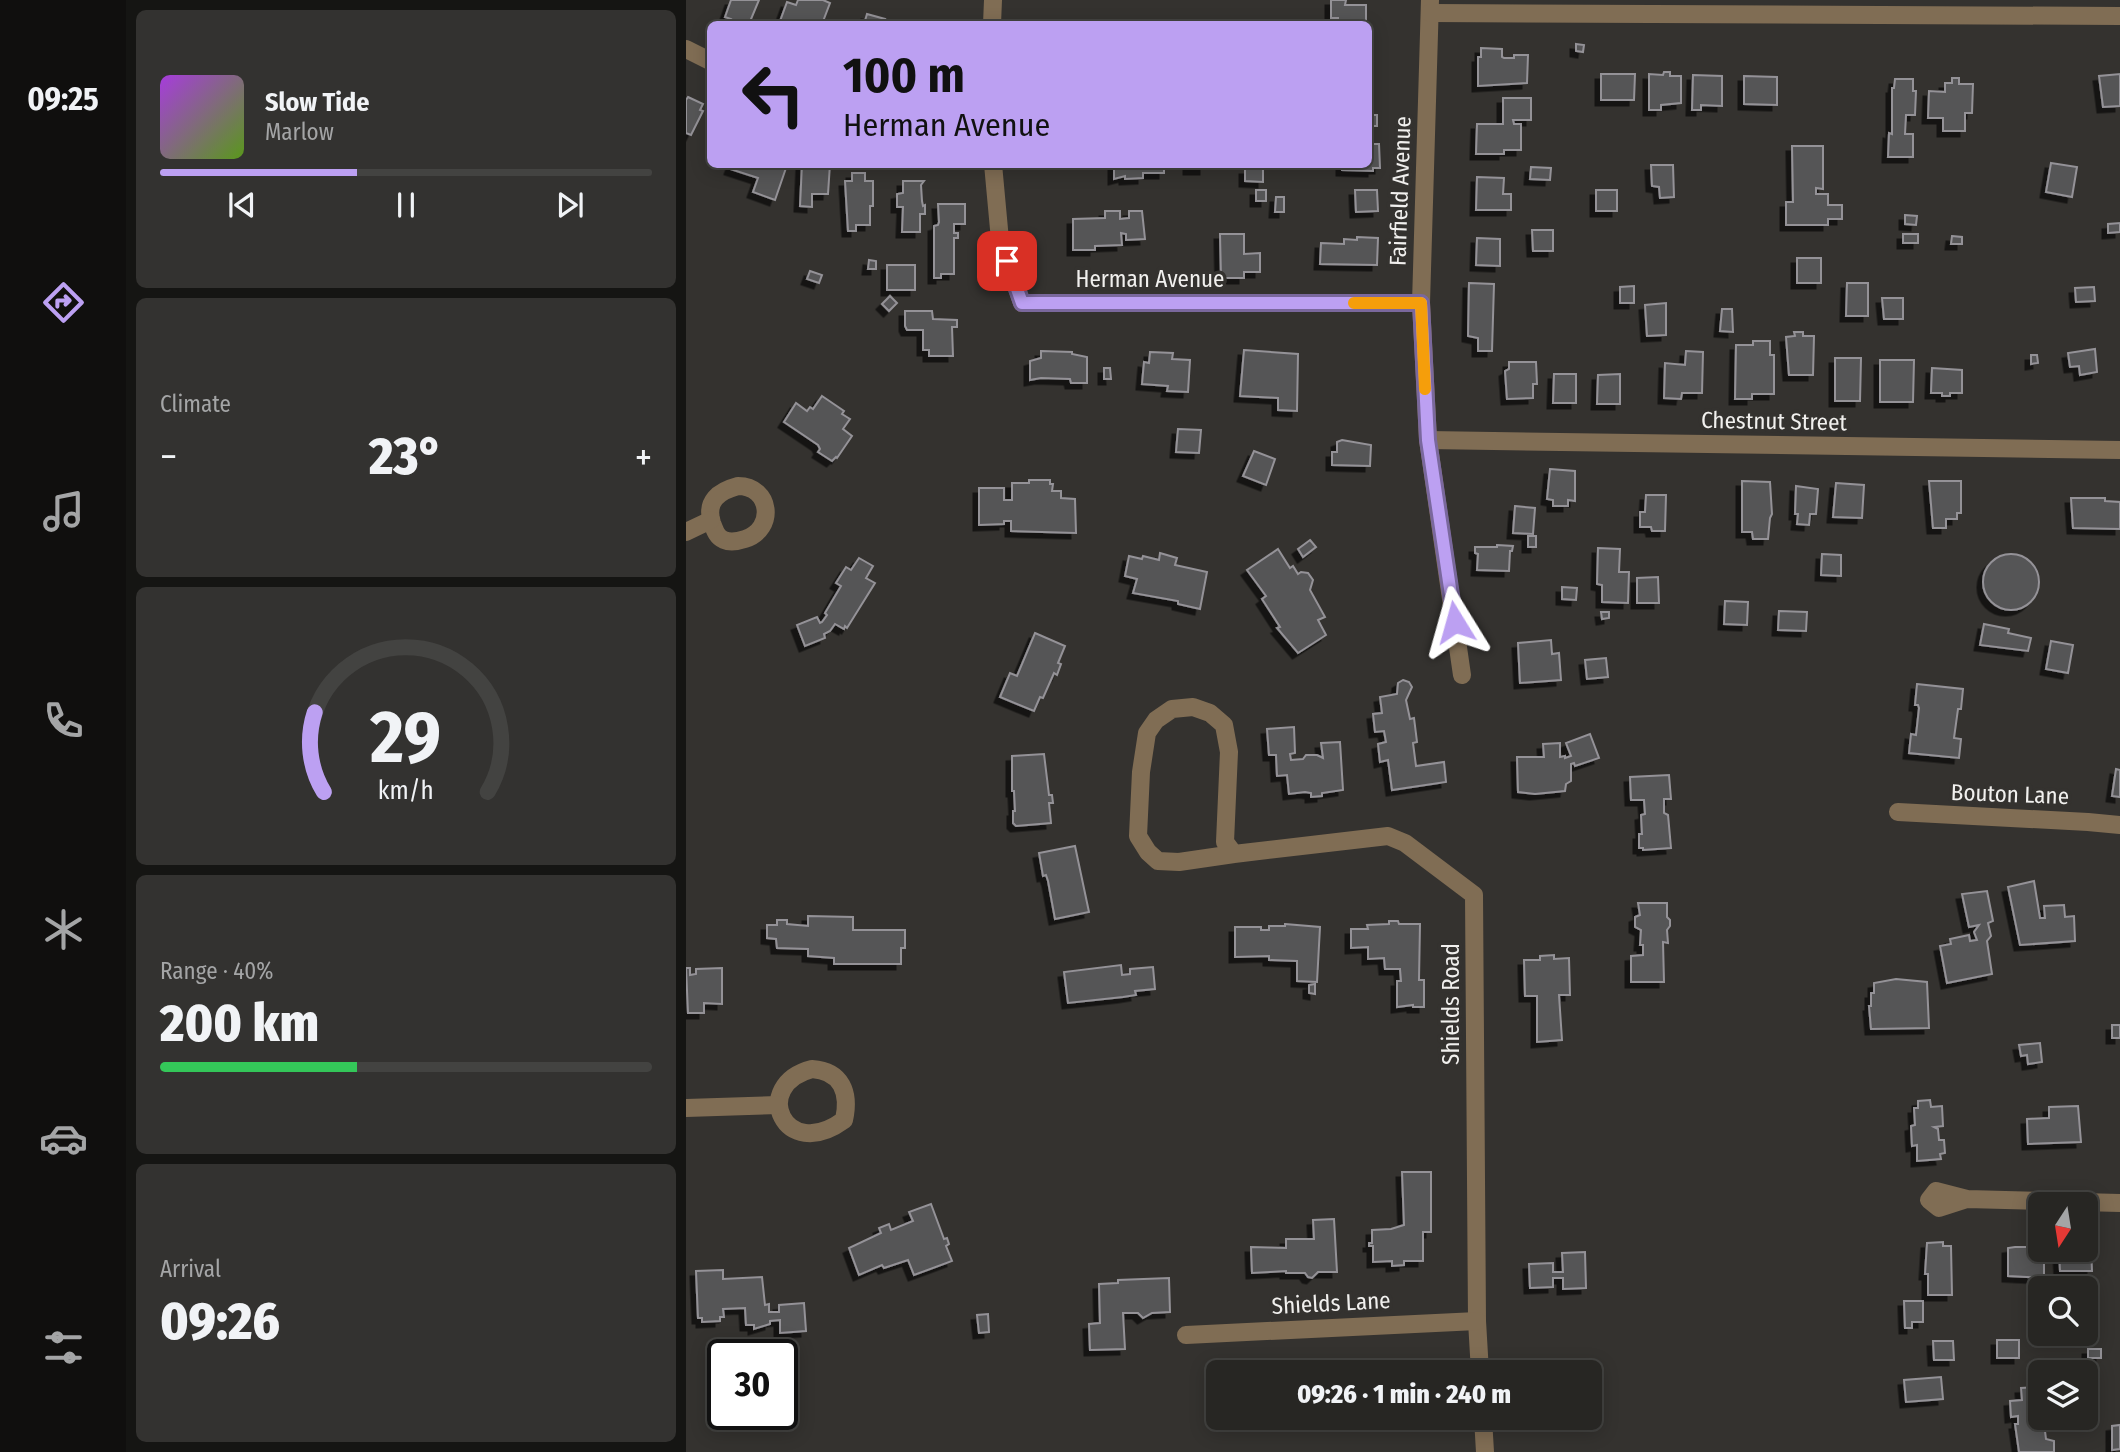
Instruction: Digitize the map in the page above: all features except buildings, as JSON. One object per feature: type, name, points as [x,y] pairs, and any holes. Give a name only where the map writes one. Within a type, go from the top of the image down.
[{"type":"street","points":[[992,21],[993,0]]},
{"type":"street","points":[[1430,6],[1799,7],[2120,16]]},
{"type":"street","name":"Fairfield Avenue","points":[[1430,6],[1421,303],[1428,440],[1462,675]]},
{"type":"street","points":[[686,49],[707,60]]},
{"type":"street","name":"Herman Avenue","points":[[993,168],[1000,240],[1022,303],[1421,303]]},
{"type":"street","name":"Chestnut Street","points":[[1428,440],[2120,450]]},
{"type":"street","points":[[686,532],[711,520]]},
{"type":"street","name":"Shields Road","points":[[1234,854],[1225,842],[1229,752],[1224,725],[1210,713],[1193,707],[1172,709],[1156,720],[1147,733],[1141,772],[1138,836],[1148,852],[1158,861],[1179,862],[1388,836],[1405,843],[1474,895],[1479,1360]]},
{"type":"street","name":"Bouton Lane","points":[[1898,812],[2120,825]]},
{"type":"street","points":[[686,1108],[778,1105]]},
{"type":"street","points":[[1967,1199],[2120,1203]]},
{"type":"street","name":"Shields Lane","points":[[1186,1335],[1477,1321]]},
{"type":"street","points":[[1484,1430],[1485,1452]]},
{"type":"slow traffic","points":[[1354,303],[1421,303],[1425,389]]},
{"type":"route","points":[[1007,261],[1022,303],[1421,303],[1428,440],[1455,622]]}]
